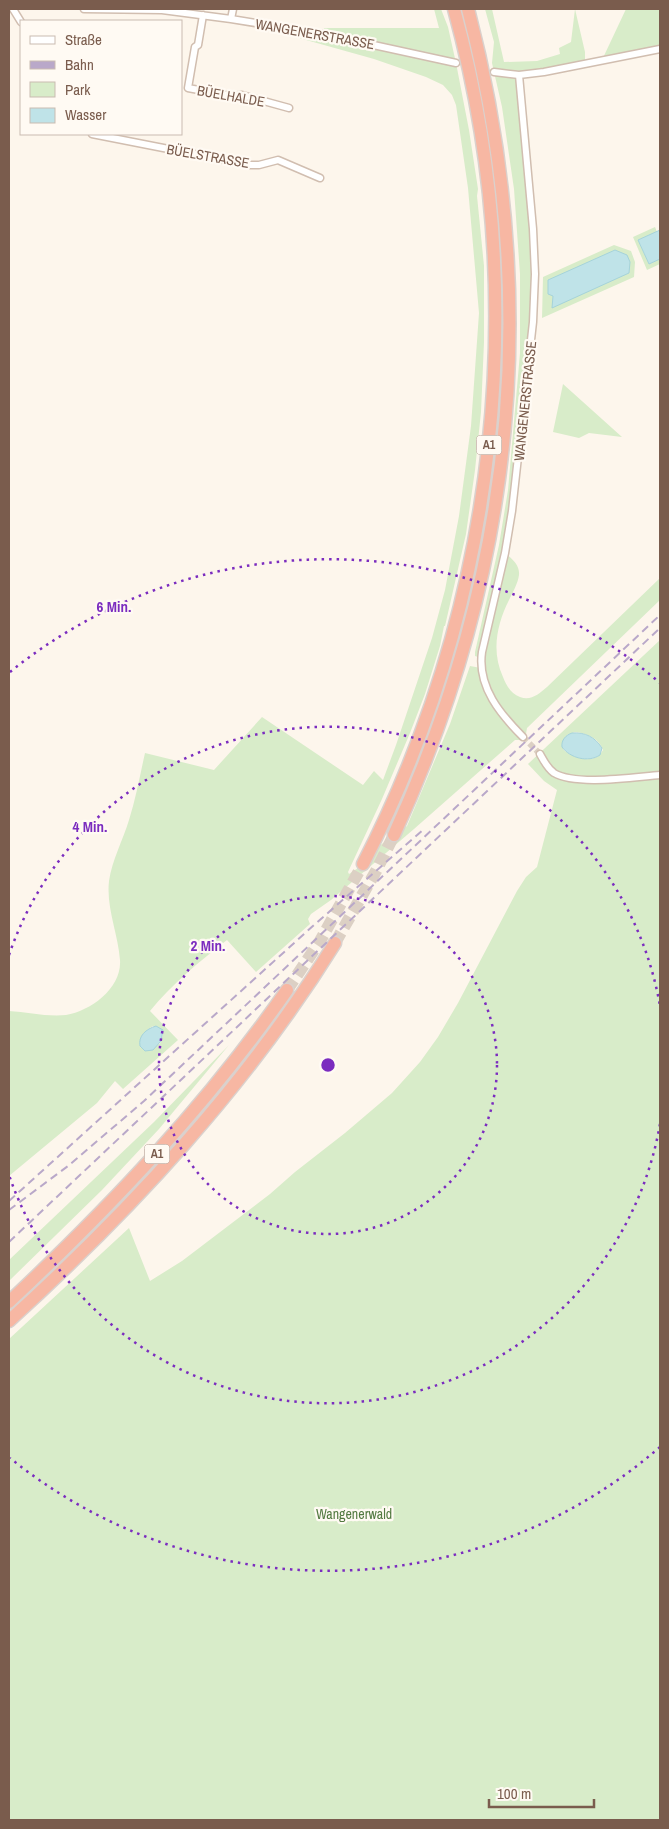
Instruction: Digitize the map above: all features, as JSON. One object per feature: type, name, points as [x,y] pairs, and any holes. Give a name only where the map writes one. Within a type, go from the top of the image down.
[{"type":"highway","name":"A1","points":[[363,864],[408,767],[443,670],[474,544],[490,435],[496,324],[491,212],[478,120],[454,9]]},
{"type":"highway","name":"A1","points":[[394,835],[435,737],[467,639],[492,529],[506,417],[510,305],[505,211],[489,99],[468,9]]},
{"type":"highway","name":"A1","points":[[9,1322],[122,1211],[198,1129],[269,1042],[336,943]]},
{"type":"highway","name":"A1","points":[[9,1302],[85,1229],[156,1155],[223,1077],[288,990]]},
{"type":"street","points":[[13,9],[20,20]]},
{"type":"street","name":"WANGENERSTRASSE","points":[[84,9],[162,10],[231,19],[323,34],[456,63]]},
{"type":"street","points":[[231,19],[234,9]]},
{"type":"street","name":"BÜELHALDE","points":[[203,15],[198,46],[195,46],[188,88],[231,96],[242,95],[289,108]]},
{"type":"street","points":[[494,72],[519,75],[544,72],[660,49]]},
{"type":"street","name":"WANGENERSTRASSE","points":[[519,75],[533,229],[535,274],[533,322],[512,511],[505,553],[481,663],[487,688],[495,705],[523,737]]},
{"type":"street","name":"BÜELSTRASSE","points":[[97,135],[250,165],[259,165],[276,160],[320,178]]},
{"type":"street","points":[[540,754],[551,771],[570,778],[596,779],[660,775]]},
{"type":"green space","points":[[434,9],[441,9],[448,27],[469,130],[478,189],[477,196],[484,266],[484,342],[481,412],[475,470],[466,534],[440,646],[410,733],[348,872],[349,874],[373,858],[379,846],[407,826],[450,724],[470,666],[481,668],[481,658],[475,656],[475,652],[499,545],[508,490],[520,353],[520,274],[514,189],[502,107],[492,63],[494,42],[485,9],[492,9],[504,62],[537,61],[560,54],[559,48],[571,42],[575,9],[585,52],[585,64],[520,75],[535,292],[505,553],[517,565],[519,575],[501,618],[496,648],[499,667],[506,683],[517,696],[528,698],[535,696],[547,687],[660,578],[660,600],[527,728],[526,734],[521,740],[515,740],[331,900],[311,914],[308,919],[310,924],[256,972],[227,940],[187,973],[150,1011],[178,1040],[123,1089],[115,1081],[97,1103],[9,1176],[9,1011],[52,1015],[76,1013],[95,1003],[110,989],[116,980],[120,960],[109,901],[109,881],[127,828],[145,753],[214,770],[262,717],[363,785],[374,771],[383,780],[432,638],[445,590],[459,516],[471,426],[479,313],[468,188],[456,105],[452,95],[443,85],[374,59],[299,38],[291,29],[323,34],[324,28],[439,28]],"holes":[[[153,1026],[163,1034],[160,1044],[141,1048],[141,1038]]]},
{"type":"green space","points":[[626,9],[660,9],[660,49],[602,60]]},
{"type":"green space","points":[[655,227],[657,232],[638,240],[649,264],[660,259],[660,264],[647,270],[633,237]]},
{"type":"green space","points":[[614,245],[631,251],[635,262],[634,277],[542,318],[543,277]]},
{"type":"green space","points":[[563,384],[622,437],[589,433],[579,438],[553,432]]},
{"type":"green space","name":"Wangenerwald","points":[[660,640],[660,1820],[9,1820],[9,1339],[129,1228],[150,1281],[182,1261],[270,1194],[345,1133],[392,1093],[420,1062],[438,1037],[458,1003],[517,891],[526,877],[537,867],[557,790],[544,781],[528,764]],"holes":[[[575,732],[588,735],[598,742],[603,750],[600,755],[595,758],[585,759],[569,754],[563,749],[567,735]]]},
{"type":"green space","points":[[229,1045],[159,1129],[102,1190],[9,1281],[9,1260],[154,1122]]},
{"type":"water","points":[[660,230],[660,259],[649,264],[638,240]]},
{"type":"water","points":[[615,250],[627,255],[630,262],[629,273],[552,308],[553,296],[548,294],[548,280]]},
{"type":"water","points":[[572,733],[585,734],[593,738],[602,748],[600,755],[585,759],[565,751],[562,747],[562,742],[566,736]]},
{"type":"water","points":[[156,1026],[163,1030],[161,1041],[153,1050],[145,1051],[140,1046],[140,1039],[146,1031]]},
{"type":"tunnel","points":[[523,737],[540,754]]},
{"type":"tunnel","points":[[335,943],[394,835]]},
{"type":"tunnel","points":[[287,990],[320,941],[363,864]]},
{"type":"railway","points":[[9,1210],[68,1166],[144,1101],[660,615]]},
{"type":"railway","points":[[9,1242],[660,628]]},
{"type":"railway","points":[[9,1201],[314,925],[424,829]]}]
